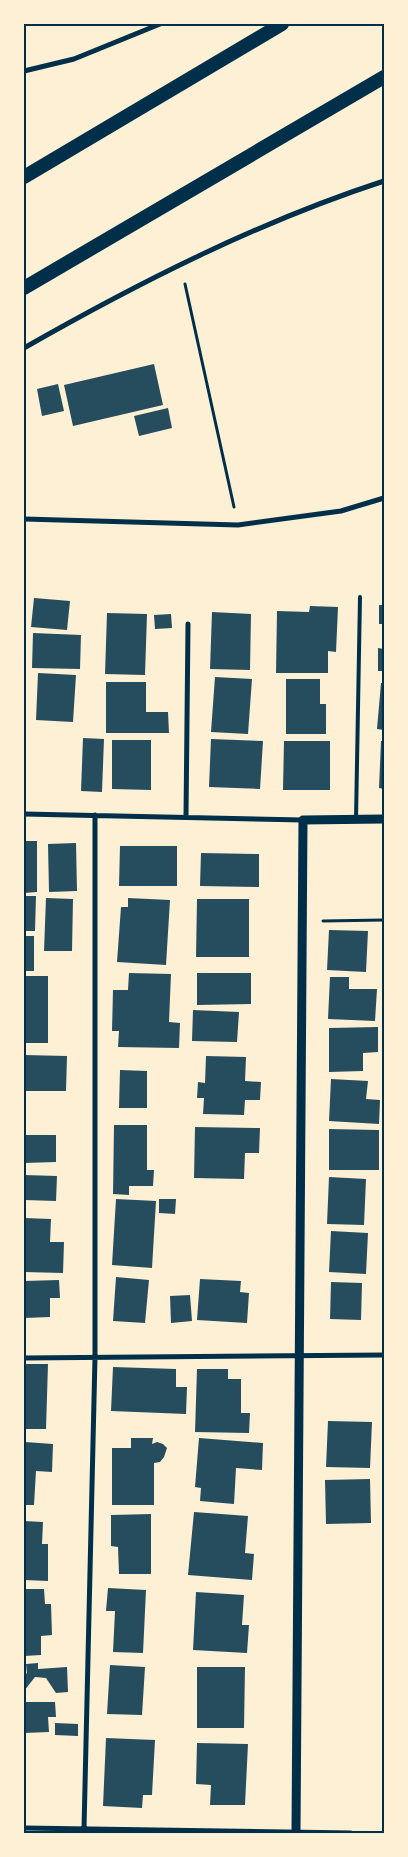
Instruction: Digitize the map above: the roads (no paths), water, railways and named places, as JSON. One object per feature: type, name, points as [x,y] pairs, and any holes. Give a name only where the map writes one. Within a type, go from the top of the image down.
[{"type":"highway","points":[[24,177],[282,24]]},
{"type":"highway","points":[[24,288],[384,77]]},
{"type":"street","points":[[24,71],[74,59],[160,24]]},
{"type":"street","points":[[24,348],[181,264],[344,194],[384,181]]},
{"type":"street","points":[[24,519],[238,525],[341,511],[384,498]]},
{"type":"street","points":[[186,817],[188,624]]},
{"type":"street","points":[[24,814],[303,820],[384,819]]},
{"type":"street","points":[[84,1829],[95,1357],[95,815]]},
{"type":"street","points":[[296,1833],[303,820]]},
{"type":"street","points":[[24,1358],[384,1354]]},
{"type":"street","points":[[24,1828],[351,1833]]},
{"type":"lane","points":[[356,819],[360,597]]}]
